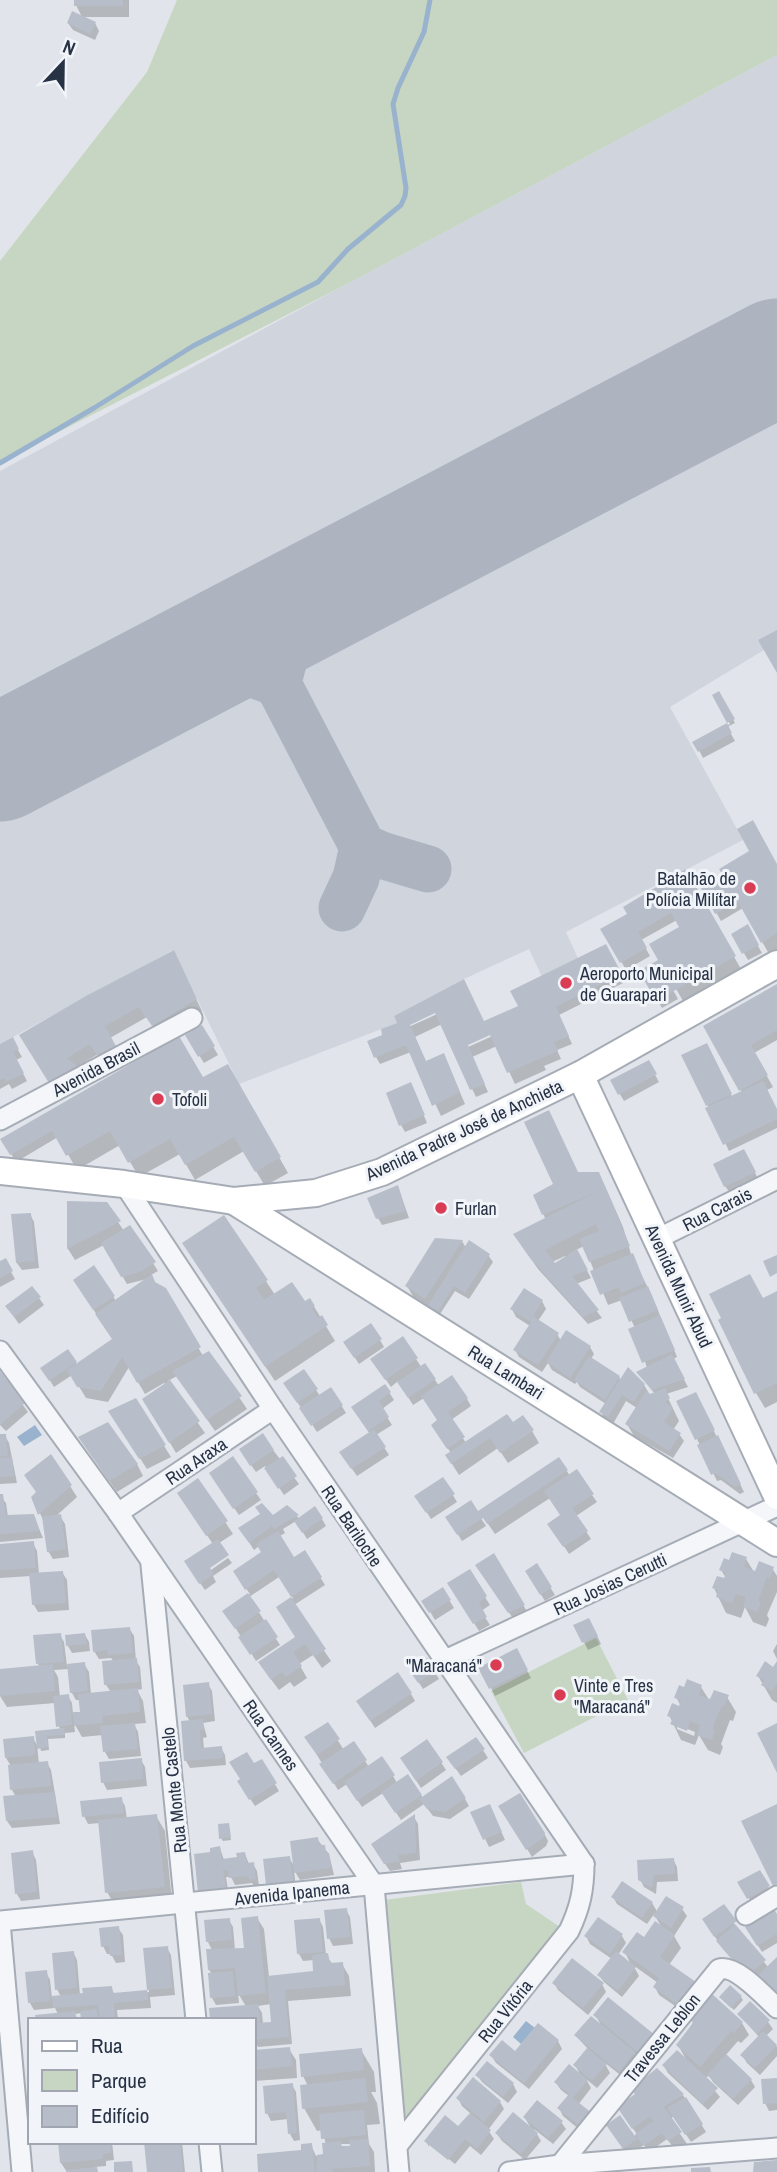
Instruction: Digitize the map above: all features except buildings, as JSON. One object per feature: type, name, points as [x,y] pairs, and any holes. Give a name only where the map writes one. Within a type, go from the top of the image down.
[{"type":"street","name":"Avenida Padre José de Anchieta","points":[[0,1171],[124,1184],[234,1200],[316,1193],[382,1172],[580,1075],[777,964]]},
{"type":"street","name":"Avenida Brasil","points":[[0,1121],[192,1018]]},
{"type":"street","name":"Avenida Munir Abud","points":[[580,1075],[777,1496]]},
{"type":"street","name":"Rua Carais","points":[[657,1239],[777,1179]]},
{"type":"street","name":"Rua Bariloche","points":[[124,1184],[443,1661],[584,1864]]},
{"type":"street","name":"Rua Lambari","points":[[234,1200],[777,1543]]},
{"type":"street","name":"Rua Cannes","points":[[0,1351],[151,1560],[374,1885],[399,2172]]},
{"type":"street","name":"Rua Araxa","points":[[118,1513],[273,1409]]},
{"type":"street","name":"Rua Josias Cerutti","points":[[443,1661],[777,1506]]},
{"type":"street","name":"Rua Monte Castelo","points":[[151,1560],[197,2018]]},
{"type":"street","name":"Avenida Ipanema","points":[[0,1922],[584,1864]]},
{"type":"street","name":"Rua Vitória","points":[[397,2146],[569,1931],[584,1892],[584,1864]]},
{"type":"street","points":[[746,1916],[777,1896]]},
{"type":"street","points":[[0,1922],[22,2172]]},
{"type":"street","name":"Travessa Leblon","points":[[560,2165],[719,1969],[725,1967],[734,1970],[777,2008]]},
{"type":"street","points":[[209,2144],[212,2172]]},
{"type":"street","points":[[509,2172],[560,2165],[777,2148]]},
{"type":"shaded area","points":[[777,55],[777,630],[764,650],[670,707],[743,840],[566,932],[592,989],[556,1007],[529,949],[394,1016],[397,1023],[239,1084],[173,950],[0,1044],[0,471]]},
{"type":"green space","points":[[177,0],[777,0],[777,55],[347,284],[0,462],[0,261],[147,72]]},
{"type":"green space","name":"Vinte e Tres \"Maracaná\"","points":[[596,1638],[628,1700],[524,1753],[491,1691]]},
{"type":"green space","points":[[521,1882],[526,1904],[560,1927],[406,2121],[384,1900]]},
{"type":"water","points":[[35,1425],[42,1435],[24,1446],[17,1437]]},
{"type":"water","points":[[526,2021],[535,2028],[521,2044],[513,2037]]},
{"type":"waterway","points":[[0,463],[193,346],[318,282],[348,249],[401,205],[406,188],[393,104],[424,32],[430,0]]},
{"type":"taxiway","points":[[339,586],[305,618],[291,640],[278,684],[363,847],[428,869]]},
{"type":"taxiway","points":[[163,678],[194,670],[221,668],[248,673],[278,684]]},
{"type":"taxiway","points":[[342,908],[356,878],[363,847]]},
{"type":"runway","points":[[0,763],[777,357]]},
{"type":"place","name":"Batalhão de Polícia Milítar","points":[[750,888]]},
{"type":"place","name":"Aeroporto Municipal de Guarapari","points":[[566,983]]},
{"type":"place","name":"Tofoli","points":[[158,1099]]},
{"type":"place","name":"Furlan","points":[[441,1208]]},
{"type":"place","name":"\"Maracaná\"","points":[[496,1665]]},
{"type":"place","name":"Vinte e Tres \"Maracaná\"","points":[[560,1695]]}]
